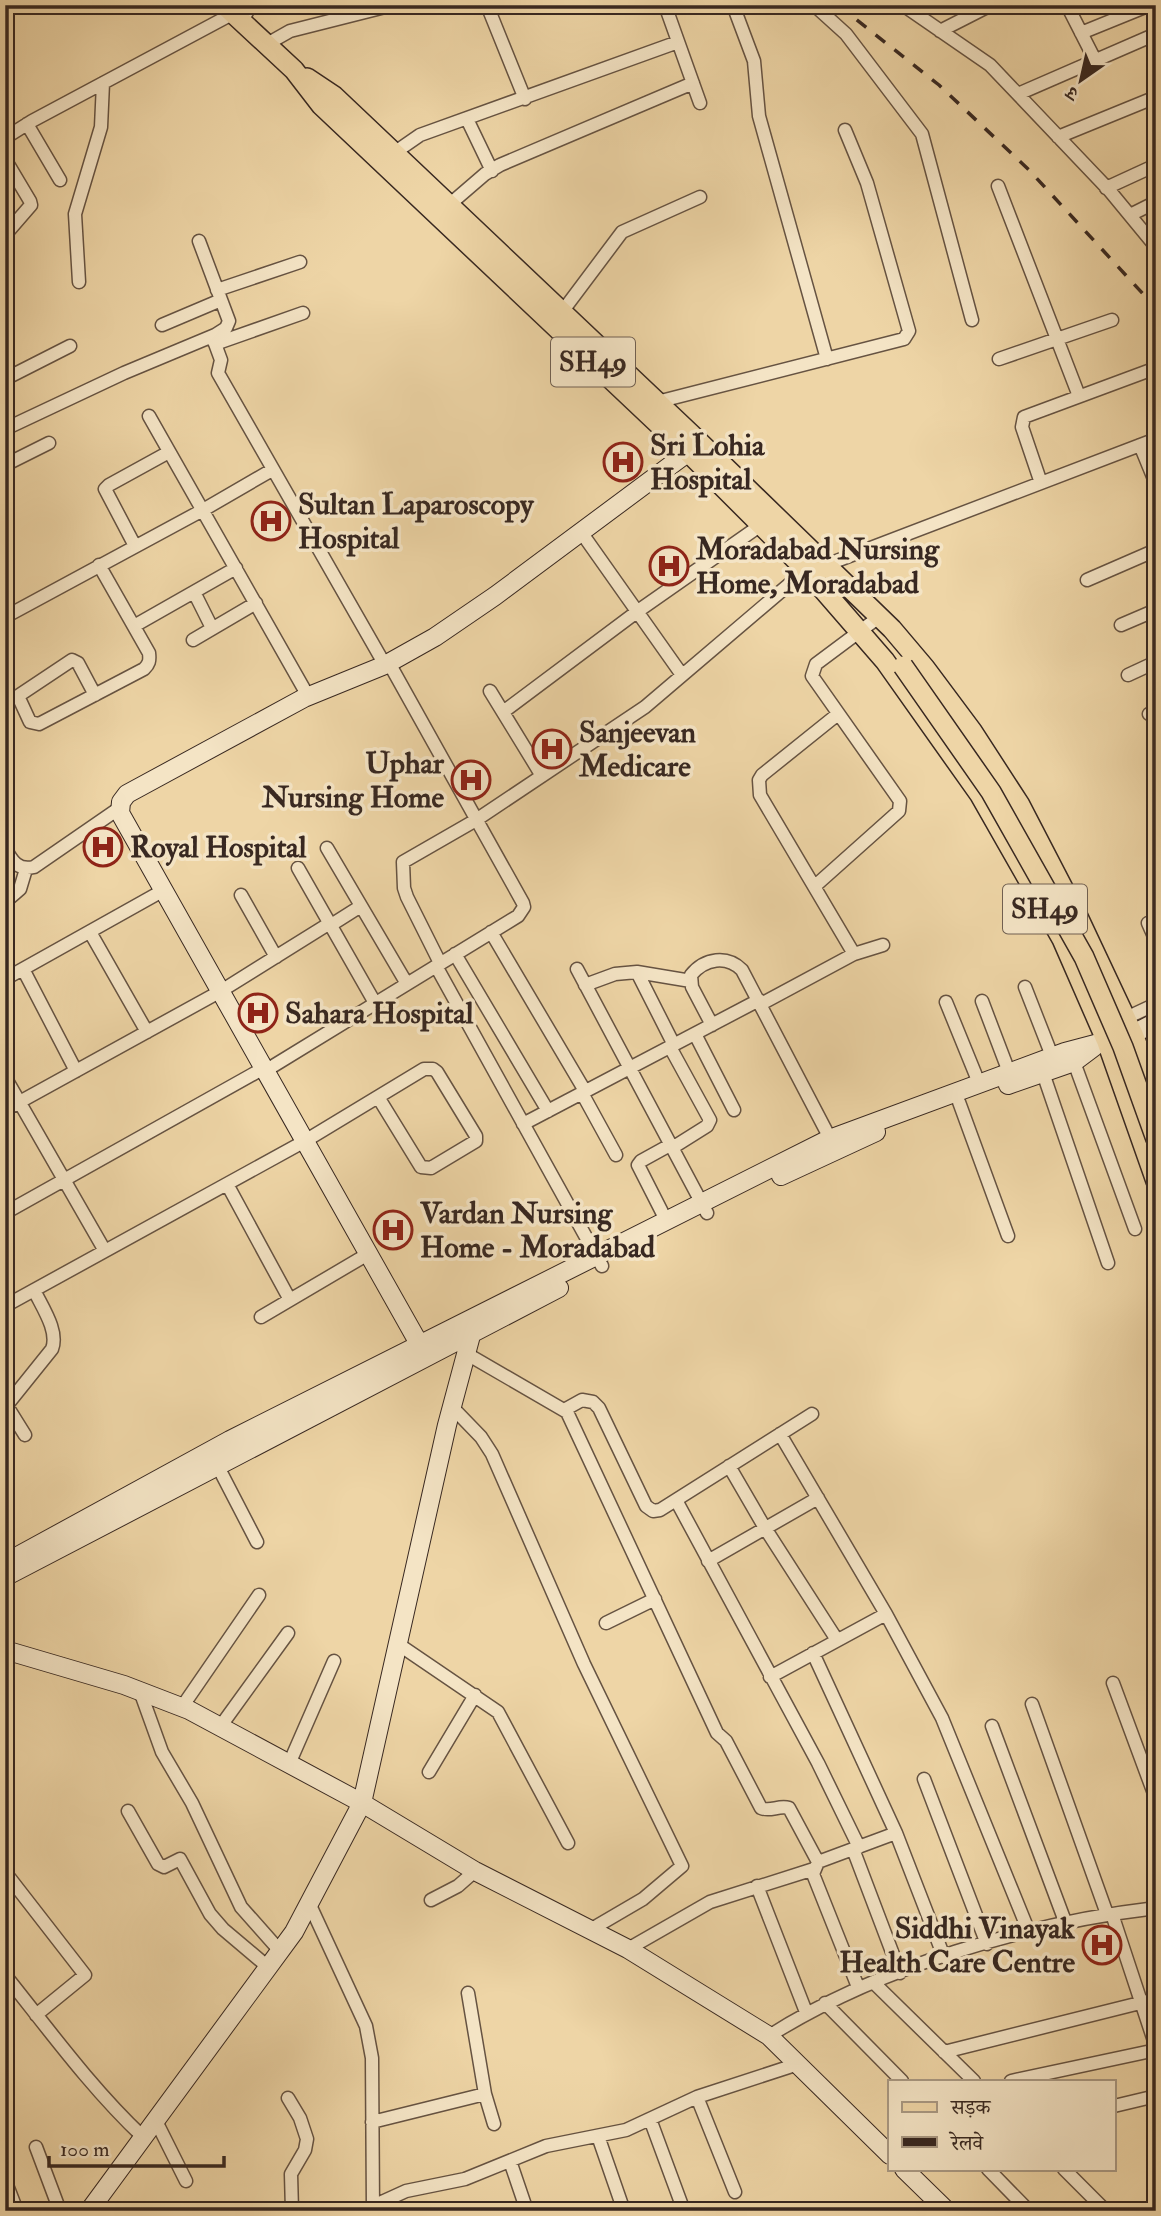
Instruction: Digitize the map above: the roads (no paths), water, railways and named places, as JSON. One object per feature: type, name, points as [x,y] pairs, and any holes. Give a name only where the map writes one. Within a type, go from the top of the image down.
[{"type":"main road","name":"SH49","points":[[238,11],[294,70],[321,105],[694,448],[826,565],[885,623],[925,668],[972,731],[1020,805],[1139,1036],[1156,1094]]},
{"type":"main road","name":"SH49","points":[[294,70],[334,96],[657,402],[761,525],[806,570],[873,648],[980,794],[1062,939],[1156,1181]]},
{"type":"main road","points":[[422,1351],[120,813],[121,807],[127,794],[309,696],[387,664],[435,637],[495,596],[694,448]]},
{"type":"main road","name":"SH49","points":[[885,623],[899,660],[990,792],[1084,957],[1123,1047],[1156,1139]]},
{"type":"main road","points":[[873,648],[899,660]]},
{"type":"main road","points":[[5,1563],[833,1144],[887,1127],[979,1083],[1052,1056],[1139,1036],[1156,1022]]},
{"type":"main road","points":[[931,1106],[960,1102],[1074,1062],[1102,1044]]},
{"type":"main road","points":[[600,1261],[667,1222],[705,1209]]},
{"type":"main road","points":[[89,2211],[294,1933],[362,1803],[473,1326]]},
{"type":"main road","points":[[5,1577],[213,1458]]},
{"type":"main road","points":[[5,1650],[140,1691],[182,1707],[362,1803],[475,1871],[628,1949],[769,2036],[888,2153]]},
{"type":"main road","points":[[905,2170],[943,2208]]},
{"type":"street","points":[[267,44],[290,31],[393,5]]},
{"type":"street","points":[[487,5],[525,99]]},
{"type":"street","points":[[665,5],[700,103]]},
{"type":"street","points":[[733,5],[754,61],[759,116],[827,359]]},
{"type":"street","points":[[814,5],[846,34],[922,134],[972,320]]},
{"type":"street","points":[[903,5],[990,65],[1106,188],[1156,247]]},
{"type":"street","points":[[940,31],[991,5]]},
{"type":"street","points":[[1067,5],[1095,61]]},
{"type":"street","points":[[1081,33],[1150,5]]},
{"type":"street","points":[[5,138],[238,11]]},
{"type":"street","points":[[1018,94],[1156,34]]},
{"type":"street","points":[[394,153],[420,135],[678,42]]},
{"type":"street","points":[[79,282],[75,214],[101,127],[103,83]]},
{"type":"street","points":[[449,205],[492,171],[693,83]]},
{"type":"street","points":[[1058,137],[1156,97]]},
{"type":"street","points":[[467,119],[492,171]]},
{"type":"street","points":[[27,124],[60,180]]},
{"type":"street","points":[[657,402],[904,339],[909,331],[867,183],[845,130]]},
{"type":"street","points":[[5,159],[31,205],[5,235]]},
{"type":"street","points":[[1106,188],[1156,165]]},
{"type":"street","points":[[998,186],[1079,396]]},
{"type":"street","points":[[562,312],[622,232],[700,197]]},
{"type":"street","points":[[1129,215],[1156,202]]},
{"type":"street","points":[[199,241],[229,325],[215,340]]},
{"type":"street","points":[[162,325],[219,295],[300,262]]},
{"type":"street","points":[[5,429],[124,373],[215,340],[303,313]]},
{"type":"street","points":[[999,359],[1112,320]]},
{"type":"street","points":[[5,1213],[265,1069],[517,916],[524,908],[387,664],[218,373],[220,360],[215,340]]},
{"type":"street","points":[[5,379],[69,346]]},
{"type":"street","points":[[1041,483],[1022,427],[1024,417],[1156,368]]},
{"type":"street","points":[[149,416],[309,696]]},
{"type":"street","points":[[826,565],[1156,439]]},
{"type":"street","points":[[5,465],[49,443]]},
{"type":"street","points":[[1140,445],[1156,483]]},
{"type":"street","points":[[135,546],[105,489],[169,452]]},
{"type":"street","points":[[5,617],[272,470]]},
{"type":"street","points":[[503,712],[638,611],[761,525]]},
{"type":"street","points":[[581,532],[682,675]]},
{"type":"street","points":[[1087,580],[1156,550]]},
{"type":"street","points":[[95,695],[78,663],[72,660],[18,695],[30,722],[39,724],[95,695],[148,665],[149,653],[99,565]]},
{"type":"street","points":[[134,626],[236,568]]},
{"type":"street","points":[[600,1261],[438,965],[407,897],[402,865],[405,859],[476,820],[645,707],[806,570]]},
{"type":"street","points":[[194,592],[212,628]]},
{"type":"street","points":[[193,640],[256,603]]},
{"type":"street","points":[[1121,625],[1156,610]]},
{"type":"street","points":[[815,886],[899,811],[901,806],[815,681],[813,671],[816,664],[859,632],[885,623]]},
{"type":"street","points":[[1128,675],[1156,662]]},
{"type":"street","points":[[490,691],[542,776]]},
{"type":"street","points":[[838,714],[759,780],[760,795],[854,954]]},
{"type":"street","points":[[5,848],[18,867],[34,867],[121,807]]},
{"type":"street","points":[[327,848],[407,984]]},
{"type":"street","points":[[298,868],[375,1003]]},
{"type":"street","points":[[5,902],[20,889],[26,869]]},
{"type":"street","points":[[5,979],[164,890]]},
{"type":"street","points":[[241,895],[276,957]]},
{"type":"street","points":[[5,1110],[221,991],[361,906]]},
{"type":"street","points":[[1148,923],[1156,941]]},
{"type":"street","points":[[90,932],[147,1032]]},
{"type":"street","points":[[491,932],[584,1092],[616,1155]]},
{"type":"street","points":[[523,1124],[854,954],[883,945]]},
{"type":"street","points":[[454,954],[548,1111]]},
{"type":"street","points":[[712,1025],[691,981],[691,975],[713,961],[727,959],[736,963],[760,1002],[833,1144]]},
{"type":"street","points":[[23,969],[76,1071]]},
{"type":"street","points":[[577,970],[705,1209]]},
{"type":"street","points":[[585,985],[615,974],[637,972],[691,981]]},
{"type":"street","points":[[637,972],[710,1120],[707,1126],[638,1165],[667,1222]]},
{"type":"street","points":[[1025,986],[1052,1056]]},
{"type":"street","points":[[982,1001],[1009,1072]]},
{"type":"street","points":[[946,1002],[979,1083]]},
{"type":"street","points":[[1139,1036],[1156,1004]]},
{"type":"street","points":[[695,1034],[734,1110]]},
{"type":"street","points":[[1074,1062],[1135,1229]]},
{"type":"street","points":[[5,1306],[305,1141],[424,1069],[437,1072],[470,1125],[476,1141],[431,1168],[421,1167],[378,1097]]},
{"type":"street","points":[[1043,1073],[1108,1263]]},
{"type":"street","points":[[5,1077],[105,1251]]},
{"type":"street","points":[[960,1102],[1009,1236]]},
{"type":"street","points":[[227,1184],[290,1300]]},
{"type":"street","points":[[261,1317],[368,1254]]},
{"type":"street","points":[[25,1436],[6,1404],[55,1342],[54,1333],[34,1290]]},
{"type":"street","points":[[467,1354],[564,1410],[573,1421],[718,1733],[726,1741],[761,1808],[766,1810],[786,1806],[791,1810],[816,1866],[813,1874],[858,1987]]},
{"type":"street","points":[[564,1410],[582,1400],[593,1402],[599,1409],[646,1506],[653,1511],[660,1510],[812,1414]]},
{"type":"street","points":[[452,1408],[481,1437],[492,1454],[584,1664],[682,1866],[643,1899],[590,1930]]},
{"type":"street","points":[[780,1434],[886,1614],[949,1731],[1029,1932]]},
{"type":"street","points":[[213,1458],[257,1542]]},
{"type":"street","points":[[729,1466],[765,1528],[837,1640]]},
{"type":"street","points":[[708,1561],[818,1498]]},
{"type":"street","points":[[676,1500],[818,1763],[856,1848],[900,1973]]},
{"type":"street","points":[[182,1707],[259,1595]]},
{"type":"street","points":[[606,1623],[655,1599]]},
{"type":"street","points":[[770,1677],[886,1614]]},
{"type":"street","points":[[220,1727],[288,1633]]},
{"type":"street","points":[[398,1644],[490,1704],[504,1720],[568,1843]]},
{"type":"street","points":[[813,1653],[896,1833],[944,1957]]},
{"type":"street","points":[[289,1764],[334,1661]]},
{"type":"street","points":[[1113,1684],[1156,1799]]},
{"type":"street","points":[[140,1691],[162,1752],[192,1803],[240,1907],[280,1951]]},
{"type":"street","points":[[429,1772],[475,1695]]},
{"type":"street","points":[[1015,2080],[1156,2048],[1110,1914],[1032,1704]]},
{"type":"street","points":[[992,1726],[1066,1924]]},
{"type":"street","points":[[924,1779],[987,1944]]},
{"type":"street","points":[[128,1811],[158,1864],[163,1867],[180,1859],[211,1914],[223,1929],[268,1967]]},
{"type":"street","points":[[628,1949],[710,1902],[816,1866],[896,1833]]},
{"type":"street","points":[[431,1900],[458,1886],[475,1871]]},
{"type":"street","points":[[5,1872],[85,1975],[36,2015]]},
{"type":"street","points":[[757,1886],[806,2012]]},
{"type":"street","points":[[310,1902],[366,2025],[372,2058],[373,2208]]},
{"type":"street","points":[[769,2036],[806,2012],[858,1987],[944,1957],[1029,1932],[1110,1914],[1156,1908]]},
{"type":"street","points":[[5,1975],[10,1991],[36,2015],[126,2121],[143,2137]]},
{"type":"street","points":[[873,1982],[973,2080]]},
{"type":"street","points":[[468,1993],[485,2094],[494,2124]]},
{"type":"street","points":[[944,2052],[1156,1999]]},
{"type":"street","points":[[825,2003],[901,2080]]},
{"type":"street","points":[[354,2211],[373,2208],[406,2191],[465,2179],[546,2146],[626,2130],[697,2097],[798,2064]]},
{"type":"street","points":[[372,2122],[485,2094]]},
{"type":"street","points":[[1116,2106],[1156,2096]]},
{"type":"street","points":[[697,2097],[735,2192]]},
{"type":"street","points":[[288,2098],[300,2118],[307,2139],[305,2150],[290,2174],[292,2211]]},
{"type":"street","points":[[650,2119],[684,2211]]},
{"type":"street","points":[[156,2121],[186,2181]]},
{"type":"street","points":[[598,2136],[624,2211]]},
{"type":"street","points":[[36,2147],[60,2211]]},
{"type":"street","points":[[510,2161],[527,2211]]},
{"type":"street","points":[[989,2170],[1029,2211]]},
{"type":"street","points":[[1064,2170],[1106,2211]]},
{"type":"street","points":[[5,2180],[17,2211]]},
{"type":"street","points":[[923,2211],[943,2208]]},
{"type":"railway","points":[[838,5],[939,85],[1029,170],[1156,308]]},
{"type":"place","name":"Sri Lohia Hospital","points":[[623,462]]},
{"type":"place","name":"Sultan Laparoscopy Hospital","points":[[271,521]]},
{"type":"place","name":"Moradabad Nursing Home, Moradabad","points":[[669,566]]},
{"type":"place","name":"Sanjeevan Medicare","points":[[552,749]]},
{"type":"place","name":"Uphar Nursing Home","points":[[471,780]]},
{"type":"place","name":"Royal Hospital","points":[[103,847]]},
{"type":"place","name":"Sahara Hospital","points":[[258,1013]]},
{"type":"place","name":"Vardan Nursing Home - Moradabad","points":[[393,1230]]},
{"type":"place","name":"Siddhi Vinayak Health Care Centre","points":[[1102,1945]]}]
